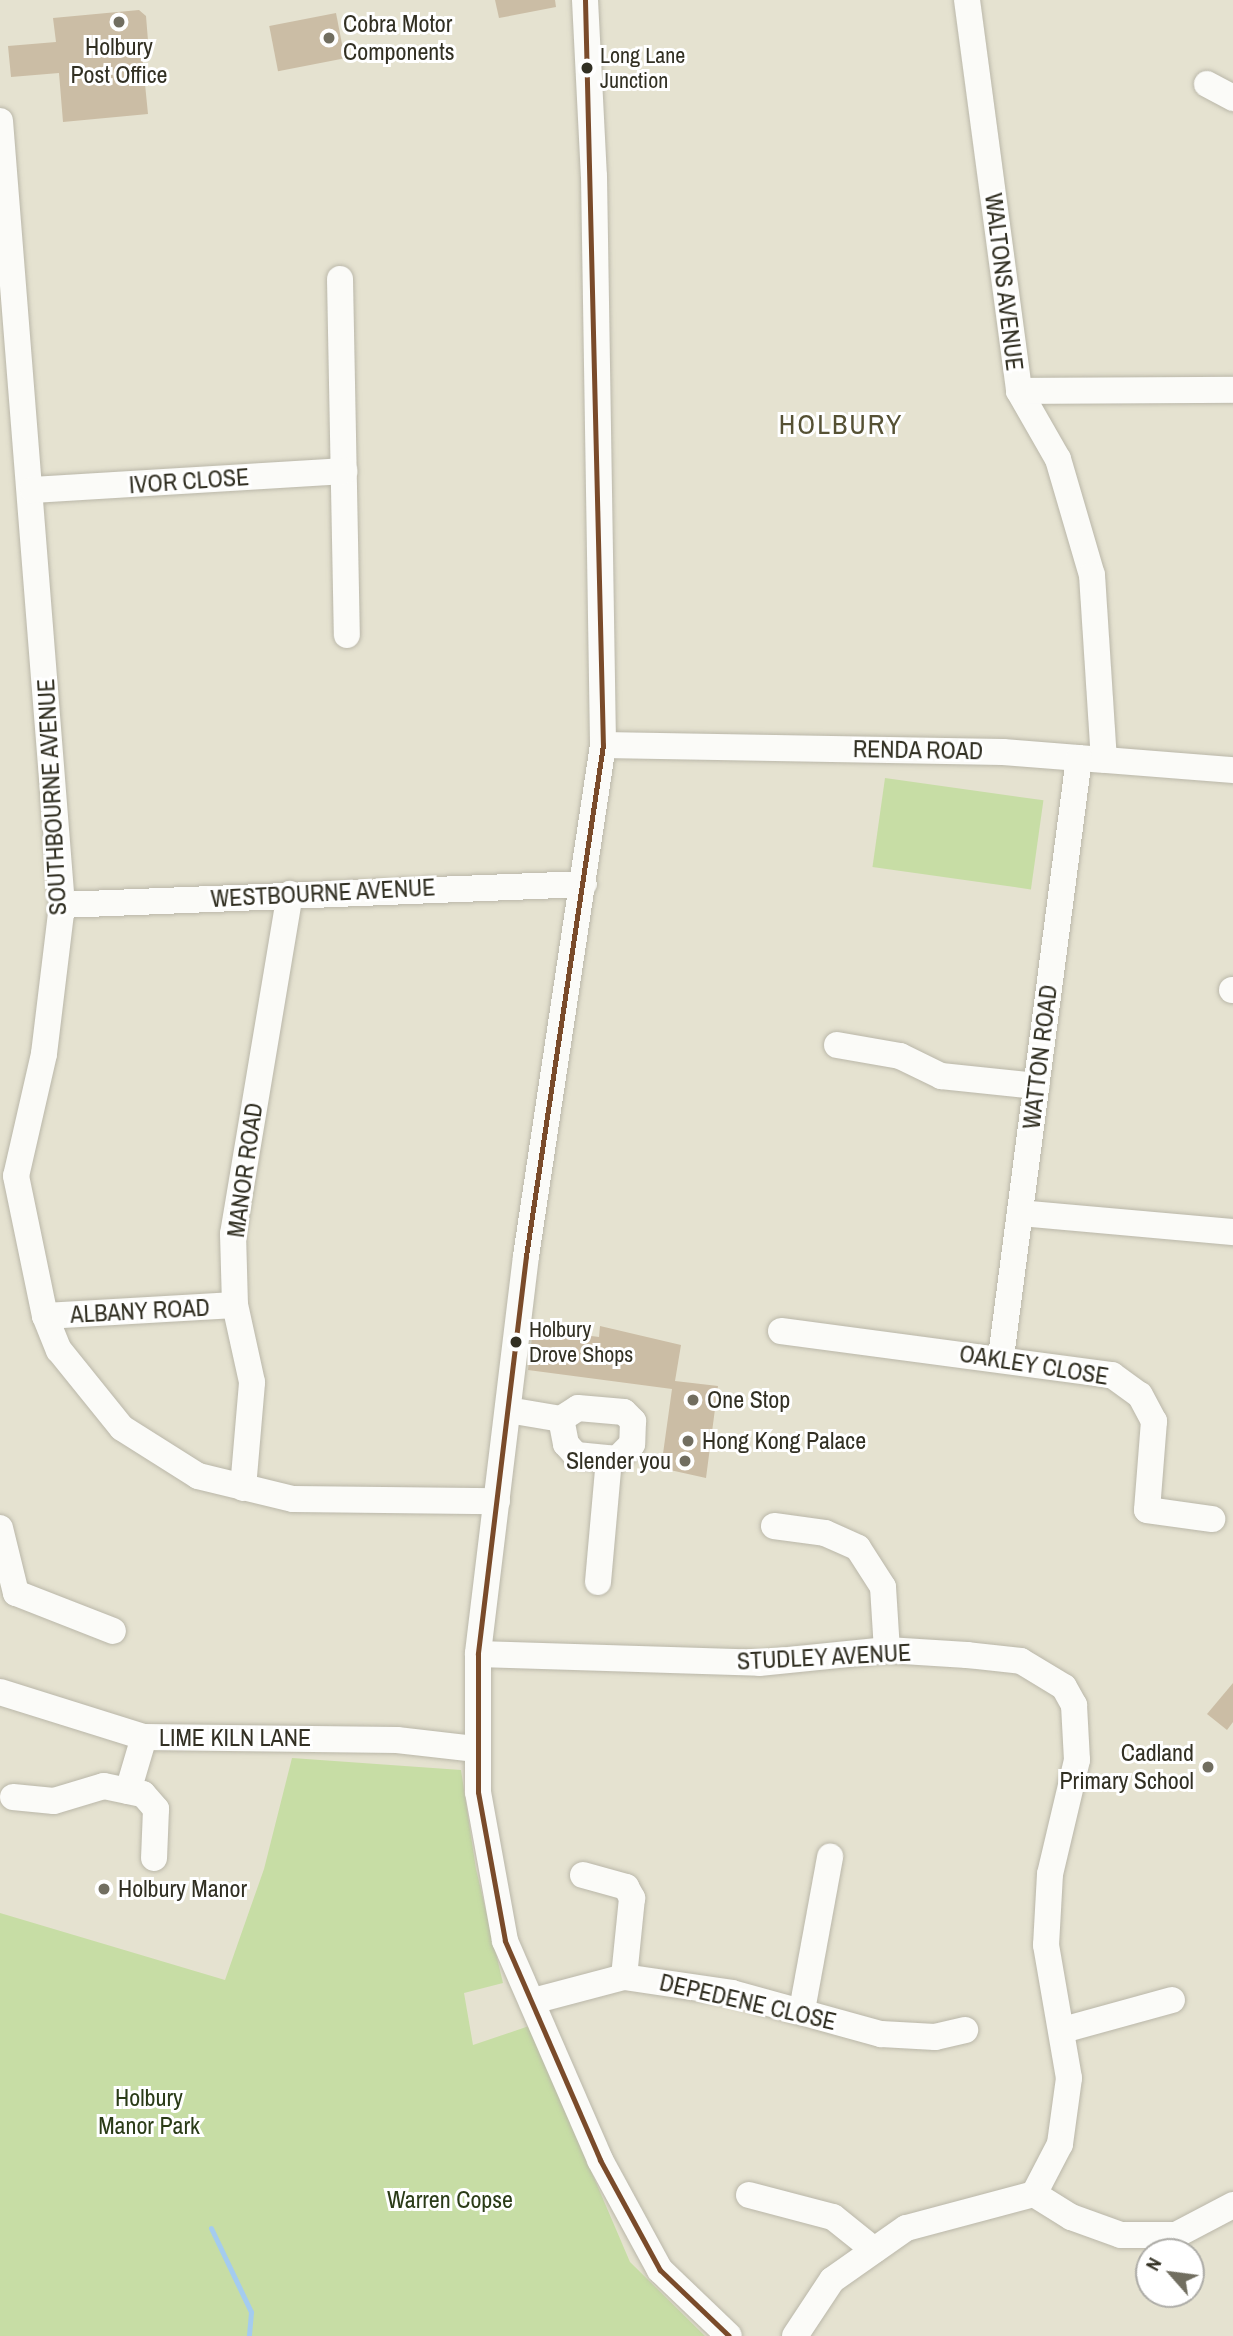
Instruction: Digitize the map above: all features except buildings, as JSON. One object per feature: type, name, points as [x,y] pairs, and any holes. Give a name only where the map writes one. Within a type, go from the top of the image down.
[{"type":"street","points":[[585,0],[594,176],[603,746],[496,1501],[478,1654],[476,1749],[485,1857],[505,1941],[644,2247],[729,2336]]},
{"type":"street","name":"WALTONS AVENUE","points":[[967,0],[1019,391],[1058,459],[1092,575],[1091,759]]},
{"type":"street","points":[[1206,84],[1233,98]]},
{"type":"street","name":"SOUTHBOURNE AVENUE","points":[[0,121],[33,490],[62,905],[44,1054],[16,1176],[45,1316],[59,1350],[122,1428],[198,1476],[293,1499],[496,1501]]},
{"type":"street","points":[[340,279],[347,635]]},
{"type":"street","points":[[1019,391],[1233,390]]},
{"type":"street","name":"IVOR CLOSE","points":[[33,490],[344,471]]},
{"type":"street","name":"RENDA ROAD","points":[[603,746],[1091,759],[1233,769]]},
{"type":"street","name":"WATTON ROAD","points":[[1001,1357],[1036,1086],[1091,759]]},
{"type":"street","name":"WESTBOURNE AVENUE","points":[[62,905],[584,884]]},
{"type":"street","name":"MANOR ROAD","points":[[243,1488],[252,1382],[235,1305],[233,1234],[290,894]]},
{"type":"street","points":[[837,1045],[901,1056],[941,1076],[1036,1086]]},
{"type":"street","points":[[1020,1213],[1233,1232]]},
{"type":"street","name":"ALBANY ROAD","points":[[45,1316],[235,1305]]},
{"type":"street","name":"OAKLEY CLOSE","points":[[781,1331],[1096,1371],[1129,1384],[1154,1421],[1147,1510],[1212,1519]]},
{"type":"street","points":[[508,1410],[561,1419],[578,1408],[624,1412],[633,1422],[632,1444],[617,1459],[576,1455],[566,1444],[561,1419]]},
{"type":"street","points":[[598,1582],[609,1458]]},
{"type":"street","points":[[774,1526],[825,1533],[858,1548],[883,1587],[887,1650]]},
{"type":"street","points":[[0,1528],[16,1593],[113,1631]]},
{"type":"street","name":"STUDLEY AVENUE","points":[[478,1654],[759,1663],[887,1650],[1021,1661],[1064,1687],[1074,1705],[1077,1760],[1050,1874],[1046,1945],[1063,2030],[1069,2078],[1060,2144],[1034,2194]]},
{"type":"street","name":"LIME KILN LANE","points":[[0,1692],[144,1737],[397,1740],[476,1749]]},
{"type":"street","points":[[128,1791],[144,1737]]},
{"type":"street","points":[[13,1797],[54,1801],[104,1786],[143,1794],[156,1809],[154,1858]]},
{"type":"street","points":[[802,2010],[830,1857]]},
{"type":"street","points":[[583,1875],[626,1887],[632,1898],[624,1977]]},
{"type":"street","name":"DEPEDENE CLOSE","points":[[533,2001],[624,1977],[802,2010],[881,2034],[935,2037],[965,2030]]},
{"type":"street","points":[[1063,2030],[1172,2000]]},
{"type":"street","points":[[795,2336],[832,2280],[906,2228],[1034,2194],[1071,2217],[1121,2235],[1176,2235],[1233,2206]]},
{"type":"street","points":[[748,2195],[833,2217],[874,2250]]},
{"type":"green space","points":[[885,778],[1043,800],[1031,889],[872,867]]},
{"type":"green space","name":"Holbury Manor Park","points":[[292,1758],[461,1770],[476,1869],[503,1983],[464,1993],[473,2045],[529,2026],[630,2262],[705,2336],[0,2336],[0,1913],[225,1980],[264,1869]]},
{"type":"waterway","points":[[211,2228],[251,2312],[249,2336]]},
{"type":"transit line","points":[[585,0],[603,745],[526,1256],[478,1654],[478,1792],[505,1941],[600,2160],[660,2270],[729,2336]]},
{"type":"place","name":"Holbury Post Office","points":[[119,22]]},
{"type":"place","name":"Cobra Motor Components","points":[[329,38]]},
{"type":"place","name":"Long Lane Junction","points":[[587,68]]},
{"type":"place","name":"Holbury Drove Shops","points":[[516,1342]]},
{"type":"place","name":"One Stop","points":[[693,1400]]},
{"type":"place","name":"Hong Kong Palace","points":[[688,1441]]},
{"type":"place","name":"Slender you","points":[[685,1461]]},
{"type":"place","name":"Cadland Primary School","points":[[1208,1767]]},
{"type":"place","name":"Holbury Manor","points":[[104,1889]]},
{"type":"district","name":"HOLBURY","points":[[841,424]]},
{"type":"park label","name":"Warren Copse","points":[[450,2200]]}]
